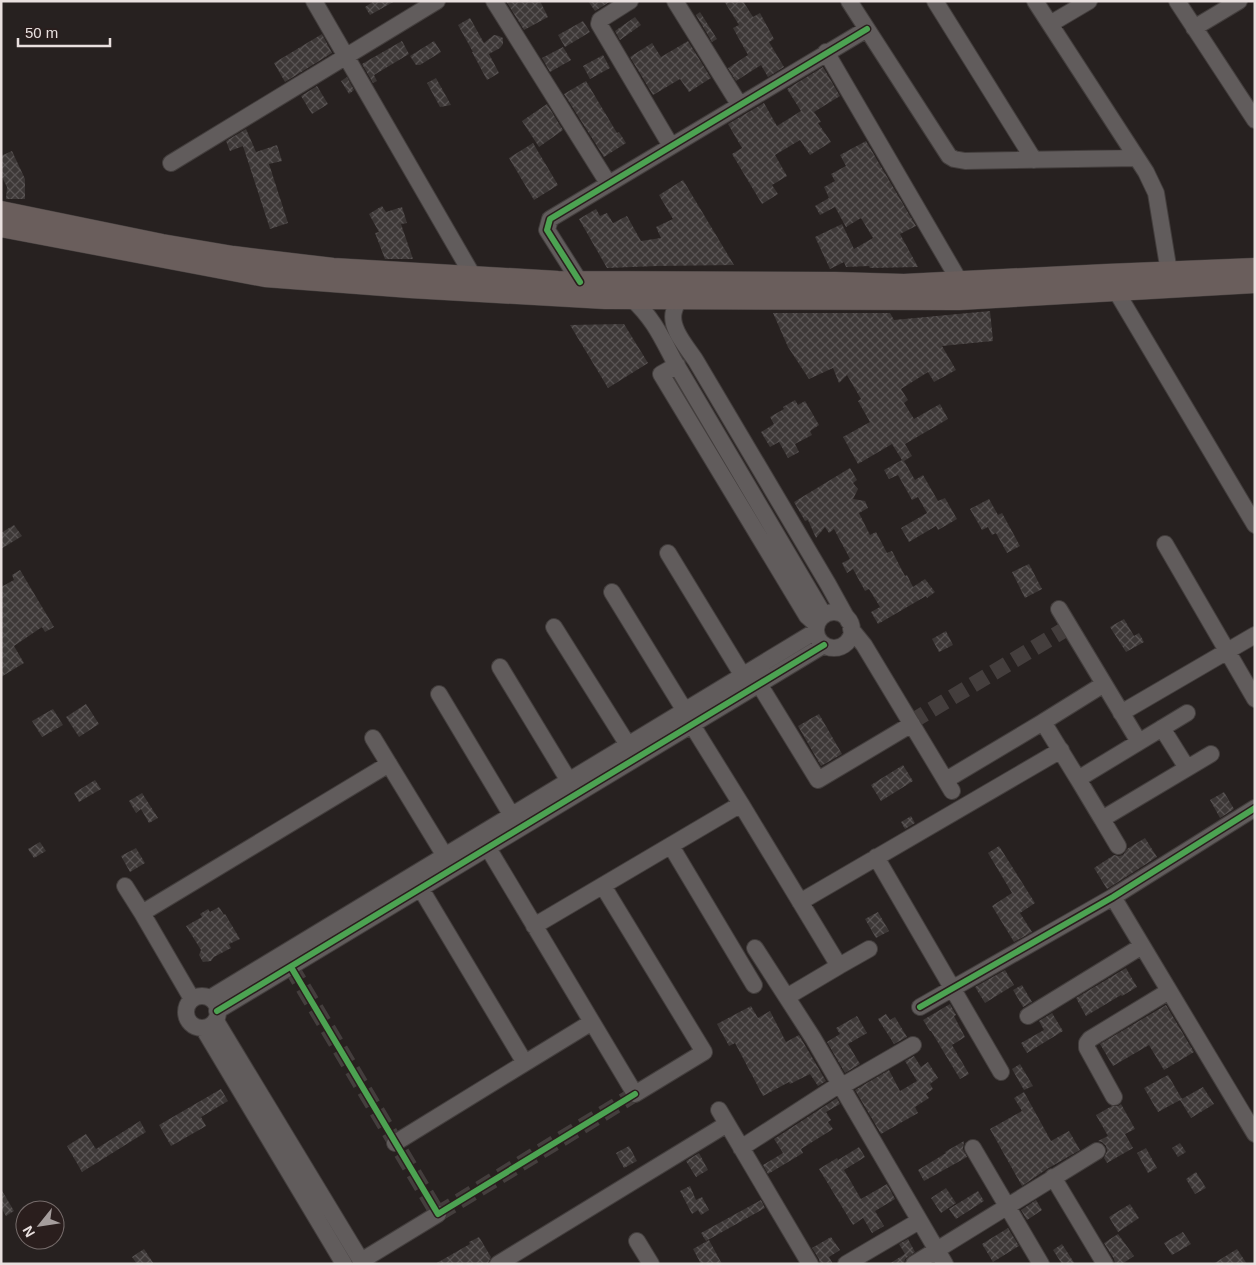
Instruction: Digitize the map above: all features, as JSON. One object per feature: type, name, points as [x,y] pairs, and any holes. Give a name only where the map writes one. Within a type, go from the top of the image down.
[{"type":"main road","points":[[1,211],[162,244],[232,264],[265,277],[409,280],[605,299],[679,299],[835,282],[904,284],[1255,268]]},
{"type":"main road","points":[[1,227],[232,264]]},
{"type":"main road","points":[[409,280],[473,276],[739,291],[959,300],[1255,283]]},
{"type":"street","points":[[170,163],[437,1]]},
{"type":"street","points":[[494,1],[608,183]]},
{"type":"street","points":[[630,1],[600,20],[599,24],[671,146]]},
{"type":"street","points":[[675,1],[739,104]]},
{"type":"street","points":[[849,1],[949,156],[954,159],[965,161],[1137,158]]},
{"type":"street","points":[[935,1],[1034,160]]},
{"type":"street","points":[[1035,1],[1146,172],[1156,193],[1169,272]]},
{"type":"street","points":[[1050,24],[1090,1]]},
{"type":"street","points":[[1176,1],[1255,120]]},
{"type":"street","points":[[1194,28],[1238,1]]},
{"type":"street","points":[[319,3],[346,56],[473,276]]},
{"type":"street","points":[[580,282],[547,230],[550,218],[867,29]]},
{"type":"street","points":[[826,52],[960,282]]},
{"type":"street","points":[[1116,291],[1255,525]]},
{"type":"street","points":[[632,299],[649,316],[677,365],[662,374],[807,616],[820,629],[831,648],[839,648],[846,644],[850,637],[850,626],[828,584],[679,335],[673,323],[674,311],[679,299]]},
{"type":"street","points":[[1165,544],[1255,699]]},
{"type":"street","points":[[668,553],[742,676]]},
{"type":"street","points":[[612,592],[839,966]]},
{"type":"street","points":[[1059,609],[1139,742]]},
{"type":"street","points":[[438,1214],[353,1260],[211,1014],[205,996],[192,999],[187,1004],[187,1018],[193,1026],[211,1014],[445,856],[628,745],[759,684],[820,629],[831,613],[838,613],[843,616],[864,645],[949,786],[1043,722],[1104,684]]},
{"type":"street","points":[[554,627],[628,745]]},
{"type":"street","points":[[211,1014],[488,848],[688,718],[742,676],[820,629]]},
{"type":"street","points":[[1122,713],[1255,635]]},
{"type":"street","points":[[500,667],[569,781]]},
{"type":"street","points":[[759,684],[818,780],[912,724]]},
{"type":"street","points":[[439,694],[512,816]]},
{"type":"street","points":[[1078,779],[1186,713]]},
{"type":"street","points":[[1043,722],[1118,846]]},
{"type":"street","points":[[1162,728],[1187,768]]},
{"type":"street","points":[[373,738],[445,856]]},
{"type":"street","points":[[800,902],[1060,750]]},
{"type":"street","points":[[1102,819],[1210,754]]},
{"type":"street","points":[[142,914],[389,764]]},
{"type":"street","points":[[534,926],[741,804]]},
{"type":"street","points":[[920,1007],[1113,897],[1255,808]]},
{"type":"street","points":[[670,846],[754,984]]},
{"type":"street","points":[[488,848],[635,1094],[708,1050],[603,886]]},
{"type":"street","points":[[876,857],[1001,1072]]},
{"type":"street","points":[[125,886],[192,999]]},
{"type":"street","points":[[421,889],[526,1063]]},
{"type":"street","points":[[1113,897],[1255,1134]]},
{"type":"street","points":[[1028,1016],[1142,946]]},
{"type":"street","points":[[755,948],[813,1038],[941,1257]]},
{"type":"street","points":[[790,995],[869,949]]},
{"type":"street","points":[[1114,1097],[1087,1048],[1087,1043],[1090,1038],[1169,992]]},
{"type":"street","points":[[395,1143],[592,1022]]},
{"type":"street","points":[[741,1148],[841,1086],[913,1045]]},
{"type":"street","points":[[719,1110],[810,1264]]},
{"type":"street","points":[[498,1264],[727,1124]]},
{"type":"street","points":[[973,1148],[1042,1264]]},
{"type":"street","points":[[914,1264],[941,1257],[1007,1206],[1097,1150]]},
{"type":"street","points":[[1053,1177],[1105,1264]]},
{"type":"street","points":[[846,1264],[919,1221]]},
{"type":"street","points":[[637,1241],[651,1264]]},
{"type":"building","points":[[374,1],[395,1],[370,15],[365,7]]},
{"type":"building","points":[[506,1],[540,1],[548,17],[524,30]]},
{"type":"building","points":[[588,1],[611,1],[595,11]]},
{"type":"building","points":[[724,1],[743,1],[753,17],[760,13],[774,39],[769,42],[784,67],[768,77],[761,65],[736,81],[728,68],[748,55],[733,28],[739,25]]},
{"type":"building","points":[[700,12],[717,39],[712,42],[696,15]]},
{"type":"building","points":[[635,17],[641,25],[620,40],[615,31]]},
{"type":"building","points":[[470,18],[484,43],[494,35],[503,38],[503,44],[500,48],[489,54],[499,73],[487,80],[458,25]]},
{"type":"building","points":[[583,21],[590,32],[565,47],[558,35]]},
{"type":"building","points":[[322,34],[332,53],[285,82],[274,63]]},
{"type":"building","points":[[402,41],[409,54],[374,75],[377,81],[373,83],[362,64]]},
{"type":"building","points":[[434,41],[441,52],[420,65],[416,65],[410,56]]},
{"type":"building","points":[[688,41],[711,78],[689,92],[680,79],[653,95],[630,57],[652,43],[661,57]]},
{"type":"building","points":[[563,47],[571,60],[550,72],[542,58]]},
{"type":"building","points":[[603,55],[610,68],[590,79],[583,66]]},
{"type":"building","points":[[823,67],[840,96],[814,112],[821,122],[818,123],[831,142],[810,155],[800,140],[775,155],[787,176],[772,185],[778,194],[762,204],[732,154],[742,148],[728,124],[764,103],[777,126],[801,111],[787,89]]},
{"type":"building","points":[[347,77],[354,90],[349,94],[341,81]]},
{"type":"building","points":[[436,78],[451,105],[440,107],[427,83]]},
{"type":"building","points":[[586,81],[617,133],[619,132],[626,143],[604,157],[564,94]]},
{"type":"building","points":[[317,86],[328,104],[312,114],[301,96]]},
{"type":"building","points":[[547,104],[563,130],[539,147],[522,121]]},
{"type":"building","points":[[246,129],[256,152],[277,145],[282,161],[269,164],[288,223],[270,229],[243,146],[230,151],[226,141]]},
{"type":"building","points":[[866,141],[916,226],[900,234],[918,267],[846,267],[844,262],[830,269],[815,237],[842,224],[854,249],[873,238],[861,218],[846,227],[835,207],[820,215],[815,206],[829,198],[824,187],[835,181],[831,174],[846,166],[840,155]]},
{"type":"building","points":[[533,143],[558,185],[534,200],[509,158]]},
{"type":"building","points":[[12,151],[25,179],[25,199],[6,199],[7,187],[1,175],[1,156]]},
{"type":"building","points":[[683,180],[734,265],[607,268],[579,219],[596,209],[600,216],[607,213],[613,223],[627,216],[641,241],[661,238],[656,227],[673,219],[659,195]]},
{"type":"building","points":[[382,206],[386,212],[402,207],[407,223],[401,224],[413,259],[385,259],[375,233],[379,232],[369,214]]},
{"type":"building","points":[[990,311],[993,341],[942,346],[956,370],[934,382],[928,372],[901,389],[908,400],[904,403],[914,419],[940,404],[948,419],[905,444],[912,456],[904,461],[915,480],[923,475],[938,501],[945,498],[957,519],[938,530],[936,526],[909,542],[901,528],[927,513],[918,497],[912,500],[898,475],[889,479],[884,470],[902,460],[892,444],[858,464],[843,437],[870,422],[858,401],[861,399],[847,375],[839,383],[833,368],[809,379],[788,347],[773,313],[890,313],[894,320]]},
{"type":"building","points":[[624,324],[648,363],[608,388],[570,325]]},
{"type":"building","points":[[795,400],[798,405],[805,401],[819,425],[810,431],[812,435],[795,444],[799,452],[788,458],[779,442],[770,447],[761,432],[774,424],[770,417]]},
{"type":"building","points":[[850,468],[857,480],[853,483],[858,489],[853,499],[865,501],[868,508],[859,513],[870,535],[876,532],[887,553],[892,551],[913,587],[925,579],[935,592],[878,624],[871,612],[880,607],[869,589],[865,591],[853,569],[847,573],[842,563],[850,559],[834,529],[829,533],[825,527],[816,538],[808,520],[805,521],[794,502]]},
{"type":"building","points":[[989,499],[998,515],[1002,513],[1020,546],[1007,553],[996,533],[992,535],[988,527],[982,530],[970,509]]},
{"type":"building","points":[[14,525],[22,536],[1,549],[1,533]]},
{"type":"building","points":[[1029,564],[1042,589],[1025,598],[1012,572]]},
{"type":"building","points":[[20,570],[54,627],[45,632],[42,627],[14,646],[24,663],[1,677],[1,587],[14,580],[12,575]]},
{"type":"building","points":[[1124,619],[1134,636],[1139,633],[1144,642],[1126,652],[1110,627]]},
{"type":"building","points":[[946,631],[953,645],[939,652],[932,639]]},
{"type":"building","points":[[86,704],[99,724],[79,737],[66,717]]},
{"type":"building","points":[[53,709],[63,725],[42,737],[32,721]]},
{"type":"building","points":[[819,714],[842,754],[821,766],[798,726]]},
{"type":"building","points":[[903,765],[913,781],[881,801],[871,785]]},
{"type":"building","points":[[95,780],[101,789],[79,802],[74,793]]},
{"type":"building","points":[[1224,792],[1234,809],[1220,818],[1210,800]]},
{"type":"building","points":[[142,793],[158,818],[149,823],[141,809],[136,813],[129,801]]},
{"type":"building","points":[[911,816],[915,823],[905,829],[901,822]]},
{"type":"building","points":[[1145,838],[1157,857],[1107,889],[1094,868],[1114,855],[1123,855],[1127,849]]},
{"type":"building","points":[[40,842],[46,851],[34,858],[28,849]]},
{"type":"building","points":[[999,846],[1035,903],[1020,913],[1032,932],[1014,942],[992,906],[1012,893],[988,853]]},
{"type":"building","points":[[136,848],[145,863],[130,872],[121,856]]},
{"type":"building","points":[[219,907],[240,939],[229,944],[231,948],[214,957],[211,961],[203,962],[199,955],[201,950],[186,926],[202,917],[200,914],[208,909],[210,912]]},
{"type":"building","points":[[878,912],[889,931],[876,938],[865,919]]},
{"type":"building","points":[[1126,968],[1137,987],[1086,1016],[1076,998]]},
{"type":"building","points":[[1005,970],[1014,985],[985,1003],[975,987]]},
{"type":"building","points":[[1022,985],[1032,1002],[1023,1007],[1013,990]]},
{"type":"building","points":[[950,1004],[965,1037],[952,1045],[969,1074],[960,1079],[923,1020]]},
{"type":"building","points":[[1166,1005],[1194,1052],[1164,1070],[1149,1045],[1113,1066],[1100,1044]]},
{"type":"building","points":[[751,1006],[758,1018],[770,1011],[786,1042],[799,1035],[826,1081],[818,1086],[810,1074],[790,1084],[789,1082],[763,1096],[735,1043],[729,1046],[717,1024]]},
{"type":"building","points":[[1052,1013],[1063,1031],[1027,1053],[1021,1043],[1044,1030],[1039,1021]]},
{"type":"building","points":[[886,1014],[890,1020],[895,1017],[907,1037],[894,1044],[878,1019]]},
{"type":"building","points":[[857,1016],[867,1033],[848,1044],[860,1064],[845,1073],[827,1042],[840,1034],[836,1028]]},
{"type":"building","points":[[914,1056],[921,1067],[928,1062],[938,1078],[930,1084],[933,1089],[926,1094],[929,1098],[915,1107],[918,1113],[881,1134],[855,1090],[889,1070],[900,1091],[917,1081],[905,1061]]},
{"type":"building","points":[[1020,1064],[1033,1086],[1024,1090],[1012,1069]]},
{"type":"building","points":[[1168,1075],[1182,1099],[1158,1112],[1144,1088]]},
{"type":"building","points":[[1203,1087],[1214,1104],[1191,1118],[1180,1100]]},
{"type":"building","points":[[221,1089],[228,1101],[201,1117],[206,1126],[171,1146],[159,1125]]},
{"type":"building","points":[[1024,1092],[1051,1141],[1069,1131],[1080,1150],[1022,1186],[990,1129],[1022,1111],[1014,1098]]},
{"type":"building","points":[[837,1098],[840,1104],[826,1112],[831,1120],[828,1122],[833,1129],[801,1149],[803,1153],[768,1174],[763,1165],[783,1153],[774,1139]]},
{"type":"building","points":[[1121,1104],[1135,1129],[1125,1134],[1133,1148],[1107,1163],[1104,1158],[1107,1151],[1106,1146],[1098,1141],[1108,1136],[1096,1115],[1112,1106]]},
{"type":"building","points":[[140,1121],[146,1132],[82,1172],[67,1146],[86,1134],[96,1149]]},
{"type":"building","points":[[964,1141],[963,1149],[967,1157],[924,1181],[918,1170]]},
{"type":"building","points":[[1180,1143],[1186,1152],[1178,1157],[1172,1148]]},
{"type":"building","points":[[629,1146],[637,1161],[624,1168],[616,1153]]},
{"type":"building","points":[[859,1147],[865,1157],[844,1170],[861,1199],[887,1184],[895,1199],[875,1211],[884,1226],[872,1233],[863,1218],[853,1225],[819,1169]]},
{"type":"building","points":[[1146,1148],[1157,1168],[1148,1173],[1137,1153]]},
{"type":"building","points":[[699,1153],[708,1170],[696,1177],[686,1161]]},
{"type":"building","points":[[1196,1172],[1206,1188],[1195,1194],[1186,1179]]},
{"type":"building","points":[[690,1186],[696,1200],[702,1197],[709,1210],[701,1215],[698,1210],[692,1214],[680,1191]]},
{"type":"building","points":[[946,1188],[956,1203],[941,1213],[931,1198]]},
{"type":"building","points":[[1,1189],[14,1211],[6,1216],[1,1207]]},
{"type":"building","points":[[978,1191],[984,1201],[956,1219],[949,1209]]},
{"type":"building","points":[[761,1200],[765,1208],[706,1241],[701,1233]]},
{"type":"building","points":[[1036,1200],[1042,1210],[1027,1220],[1021,1210]]},
{"type":"building","points":[[1130,1204],[1139,1218],[1118,1232],[1109,1217]]},
{"type":"building","points":[[1008,1228],[1019,1246],[993,1262],[982,1244]]},
{"type":"building","points":[[1183,1232],[1191,1244],[1172,1255],[1164,1243]]},
{"type":"building","points":[[1118,1234],[1134,1256],[1122,1264],[1115,1264],[1104,1243]]},
{"type":"building","points":[[479,1237],[491,1257],[488,1263],[435,1264],[470,1244],[469,1242]]},
{"type":"building","points":[[831,1237],[840,1250],[829,1257],[833,1264],[820,1264],[812,1248]]},
{"type":"building","points":[[908,1239],[915,1252],[905,1259],[904,1264],[889,1264],[905,1254],[899,1244]]},
{"type":"building","points":[[709,1240],[722,1264],[701,1264],[693,1249]]},
{"type":"building","points":[[1062,1244],[1075,1264],[1062,1264],[1053,1250]]},
{"type":"building","points":[[144,1249],[154,1264],[137,1264],[132,1257]]},
{"type":"building","points":[[1237,1249],[1247,1264],[1213,1264]]},
{"type":"tunnel","points":[[911,722],[1069,627]]},
{"type":"tunnel","points":[[291,967],[438,1214],[635,1094]]},
{"type":"cycle path","points":[[580,282],[547,230],[550,219],[867,29]]},
{"type":"cycle path","points":[[217,1011],[824,645]]},
{"type":"cycle path","points":[[920,1007],[1113,897],[1255,808]]},
{"type":"cycle path","points":[[291,967],[438,1214],[635,1094]]}]
